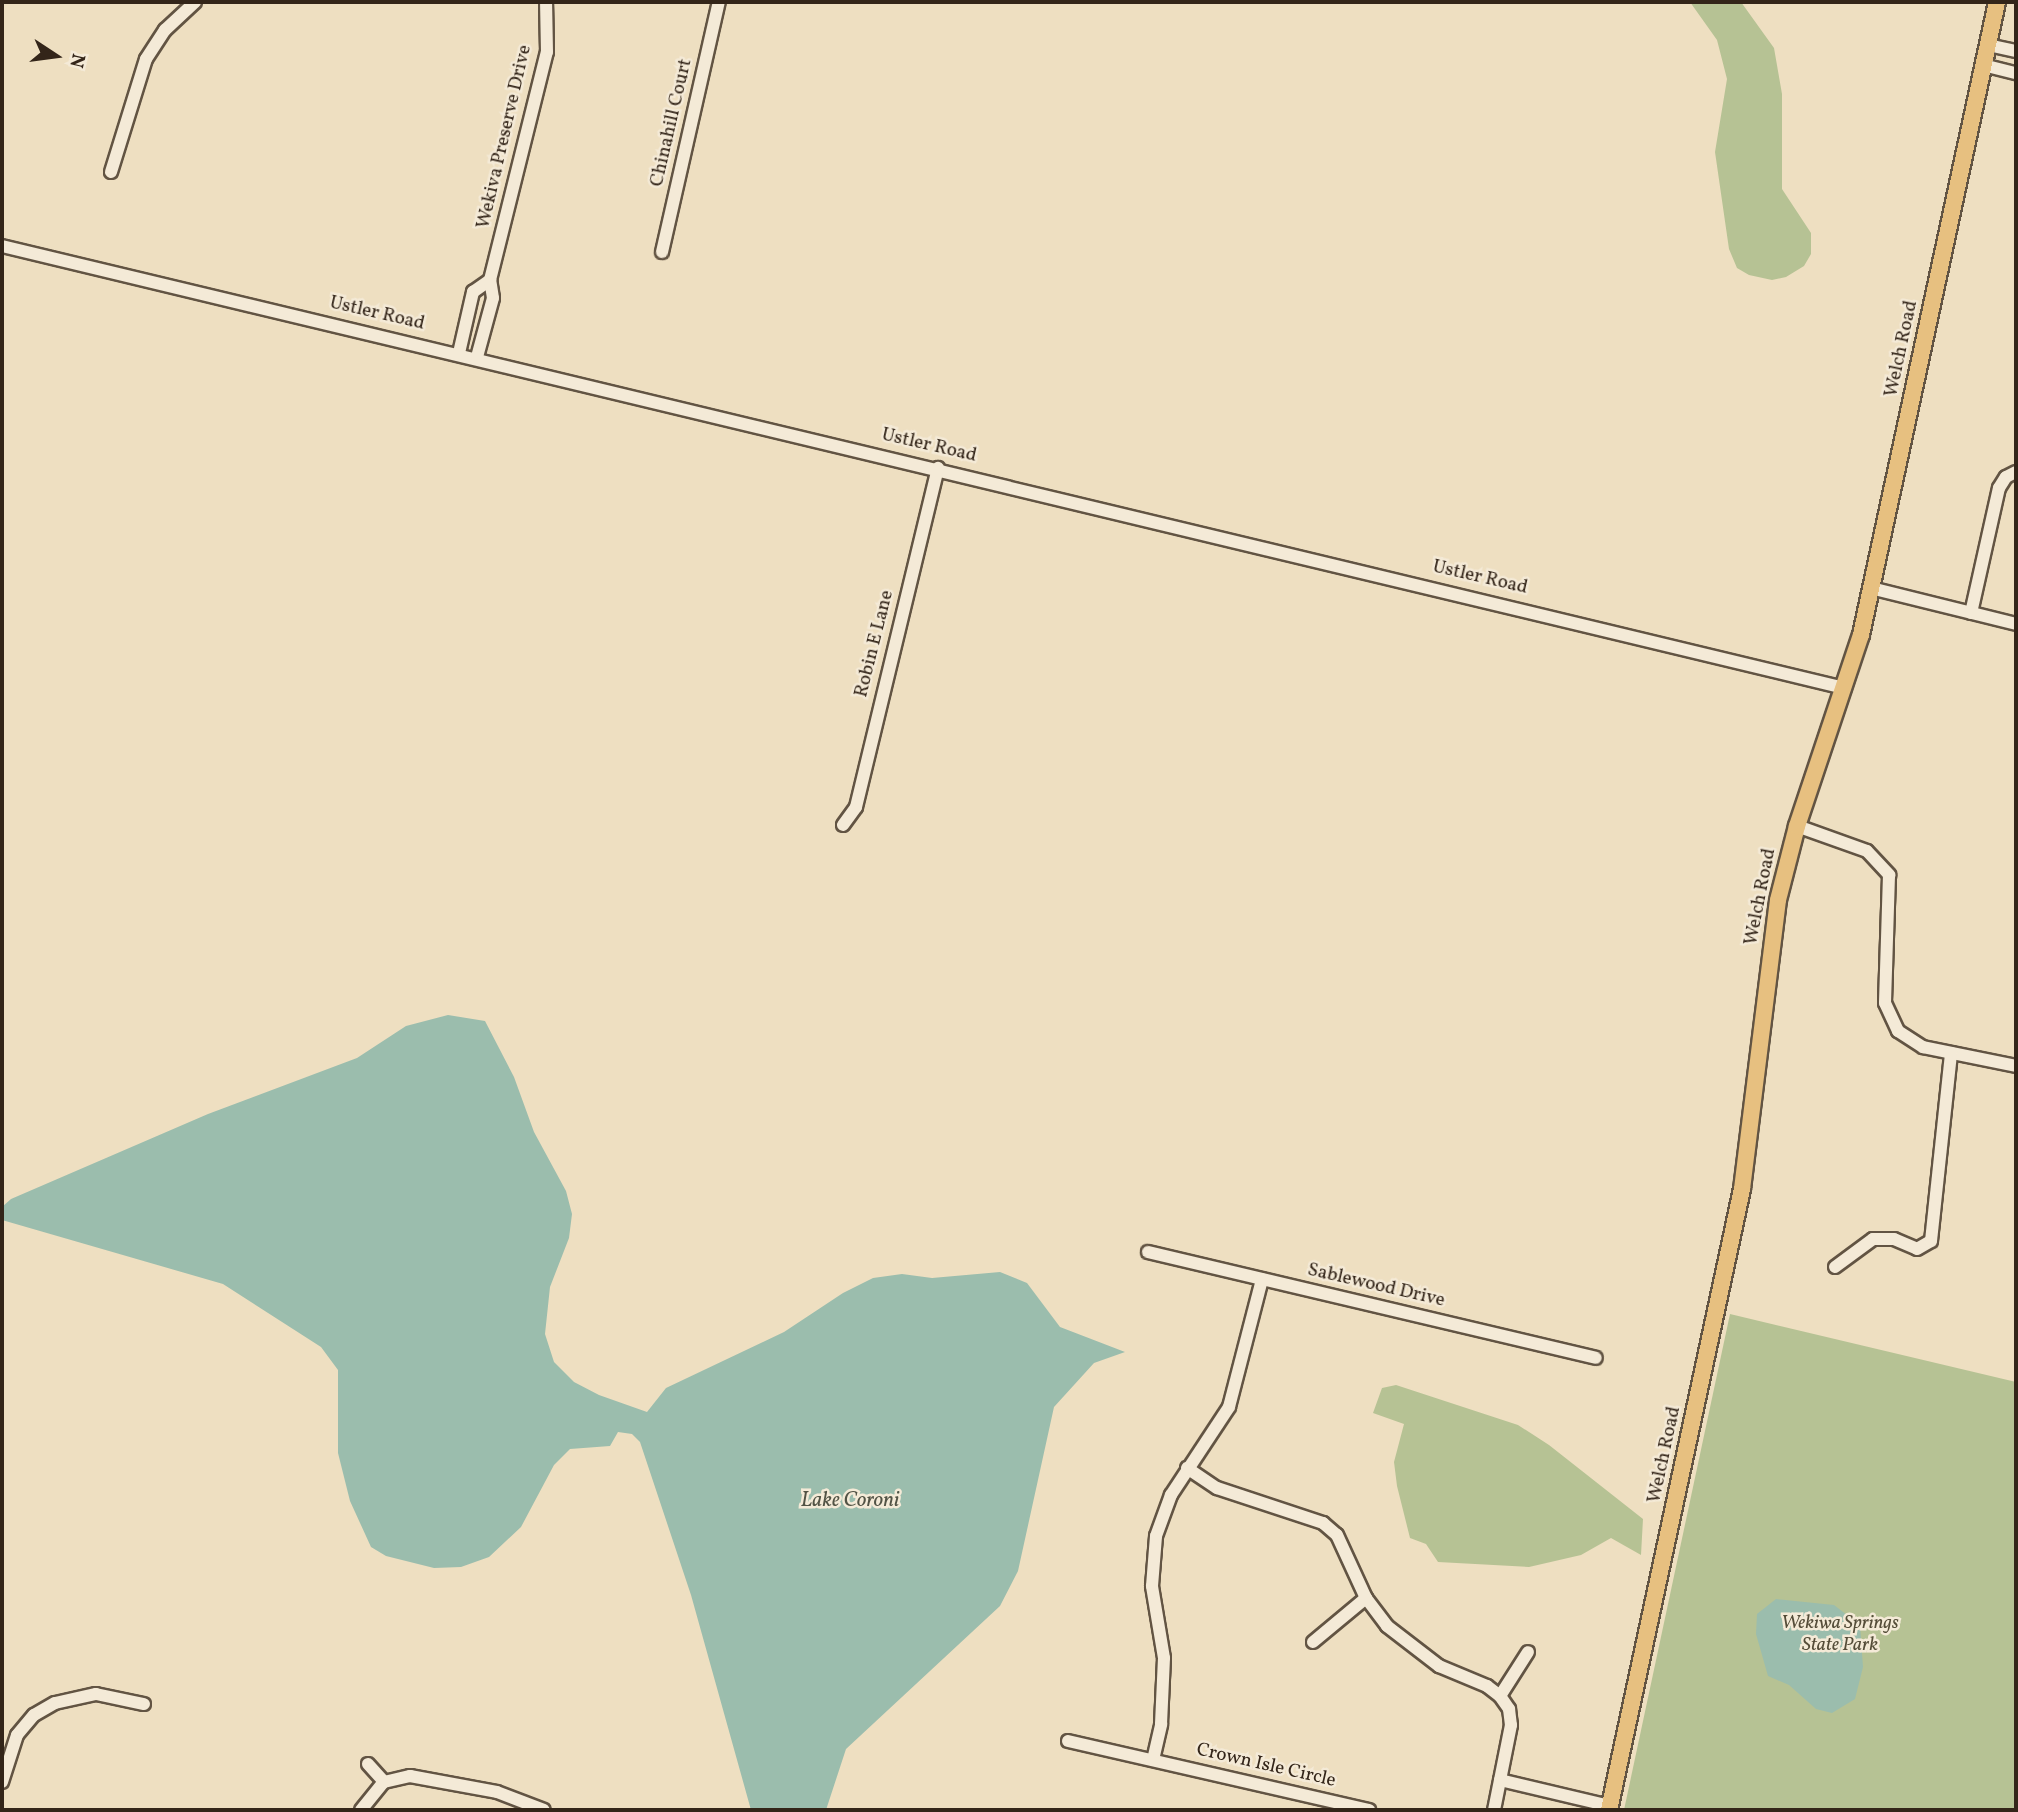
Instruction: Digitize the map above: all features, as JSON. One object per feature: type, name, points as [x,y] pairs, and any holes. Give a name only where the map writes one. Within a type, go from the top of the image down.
[{"type":"main road","name":"Welch Road","points":[[1609,1808],[1742,1189],[1778,900],[1797,826],[1845,688],[1871,588],[1997,2]]},
{"type":"street","points":[[111,172],[146,59],[165,30],[195,2]]},
{"type":"street","name":"Wekiva Preserve Drive","points":[[477,358],[493,298],[490,280],[547,52],[547,2]]},
{"type":"street","name":"Chinahill Court","points":[[662,252],[719,2]]},
{"type":"street","points":[[1987,45],[2016,51]]},
{"type":"street","points":[[1983,65],[2016,73]]},
{"type":"street","name":"Ustler Road","points":[[2,246],[459,353],[1845,688]]},
{"type":"street","name":"Wekiva Preserve Drive","points":[[459,353],[473,292],[490,280]]},
{"type":"street","points":[[468,313],[488,318]]},
{"type":"street","name":"Robin E Lane","points":[[843,825],[856,807],[937,468]]},
{"type":"street","points":[[1971,613],[1999,488],[2016,472]]},
{"type":"street","points":[[1871,588],[2016,624]]},
{"type":"street","points":[[1797,826],[1867,851],[1887,871],[1887,1011],[1909,1041],[1951,1053],[2016,1066]]},
{"type":"street","points":[[1835,1267],[1873,1240],[1894,1239],[1917,1249],[1931,1241],[1951,1053]]},
{"type":"street","name":"Sablewood Drive","points":[[1148,1252],[1595,1358]]},
{"type":"street","points":[[1153,1760],[1161,1724],[1164,1658],[1155,1620],[1152,1559],[1161,1516],[1187,1468],[1229,1407],[1262,1279]]},
{"type":"street","points":[[1187,1468],[1217,1488],[1323,1523],[1337,1535],[1366,1598],[1410,1647],[1500,1696],[1509,1709],[1511,1725],[1494,1810]]},
{"type":"street","points":[[1312,1642],[1366,1598]]},
{"type":"street","points":[[1500,1696],[1528,1652]]},
{"type":"street","points":[[2,1782],[17,1735],[34,1715],[55,1703],[96,1694],[144,1704]]},
{"type":"street","name":"Crown Isle Circle","points":[[1068,1741],[1369,1810]]},
{"type":"street","points":[[368,1764],[384,1782]]},
{"type":"street","points":[[361,1810],[384,1782],[410,1776],[497,1792],[544,1810]]},
{"type":"street","points":[[1500,1780],[1609,1808]]},
{"type":"green space","points":[[1690,2],[1741,2],[1774,48],[1782,94],[1782,189],[1811,233],[1811,254],[1804,266],[1786,277],[1772,280],[1749,275],[1737,268],[1729,249],[1715,152],[1727,79],[1717,40]]},
{"type":"green space","name":"Wekiwa Springs State Park","points":[[1730,1314],[2016,1382],[2016,1810],[1624,1810]]},
{"type":"green space","points":[[1396,1385],[1518,1425],[1549,1445],[1643,1519],[1641,1555],[1611,1538],[1581,1555],[1529,1567],[1438,1562],[1426,1544],[1410,1538],[1397,1486],[1394,1462],[1404,1424],[1373,1413],[1382,1388]]},
{"type":"water","name":"Lake Coroni","points":[[448,1015],[485,1021],[514,1077],[534,1132],[566,1191],[572,1214],[569,1238],[550,1287],[545,1334],[554,1362],[574,1382],[599,1395],[647,1412],[666,1388],[784,1332],[843,1293],[873,1278],[902,1274],[932,1278],[1000,1272],[1027,1283],[1060,1327],[1125,1352],[1094,1363],[1054,1407],[1018,1571],[1000,1606],[846,1749],[826,1810],[751,1810],[691,1595],[640,1442],[632,1434],[618,1432],[610,1446],[570,1449],[554,1465],[521,1527],[489,1557],[461,1567],[434,1568],[386,1556],[371,1547],[350,1501],[338,1453],[338,1370],[321,1347],[223,1284],[2,1220],[2,1207],[11,1199],[208,1114],[357,1058],[406,1026]]},
{"type":"water","points":[[1776,1599],[1834,1605],[1860,1625],[1863,1667],[1855,1699],[1832,1713],[1816,1709],[1789,1685],[1768,1676],[1756,1634],[1757,1614]]}]
